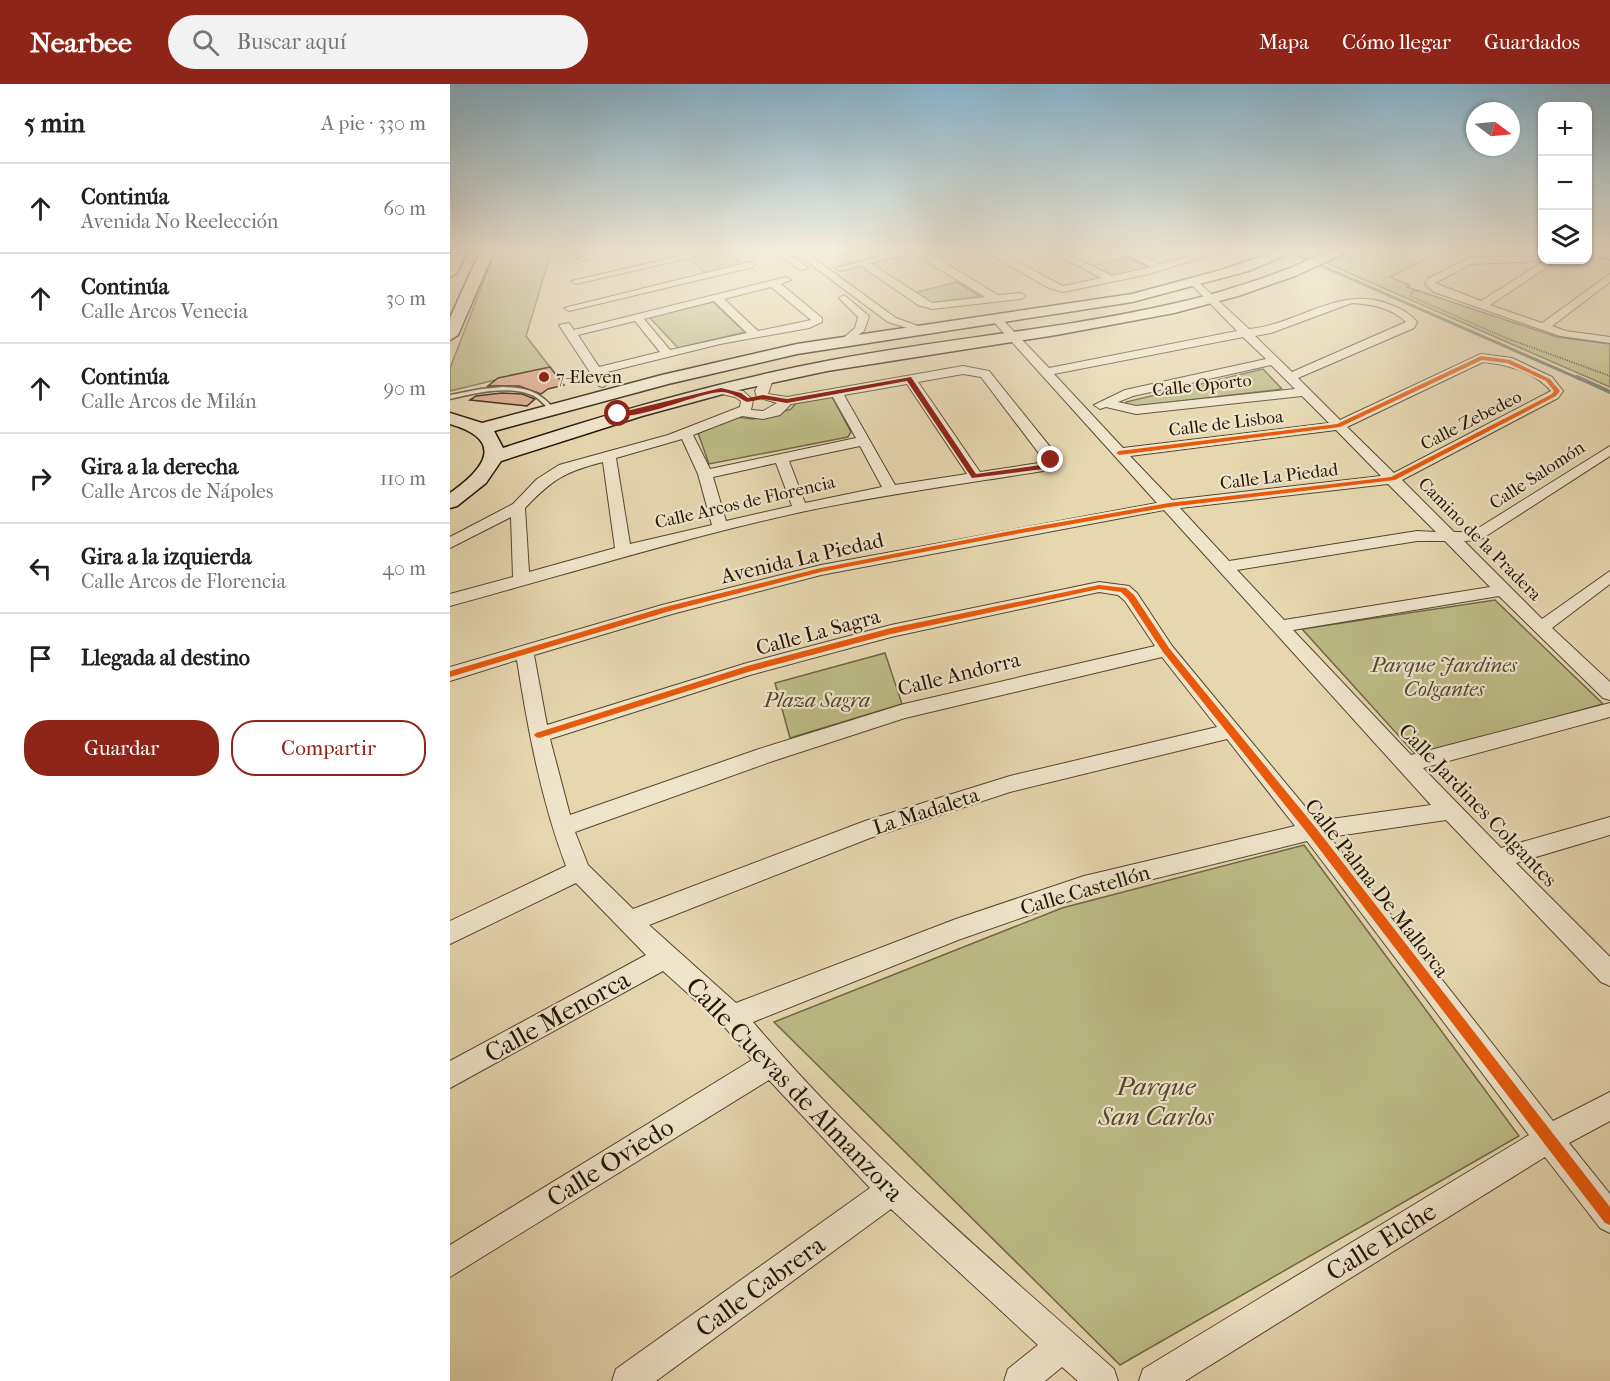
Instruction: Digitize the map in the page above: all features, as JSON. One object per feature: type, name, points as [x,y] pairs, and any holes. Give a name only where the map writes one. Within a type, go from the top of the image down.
[{"type":"main road","points":[[450,335],[461,310]]},
{"type":"main road","points":[[483,428],[734,362],[847,340],[1069,310]]},
{"type":"main road","points":[[495,457],[635,412],[767,379],[874,358],[1012,339],[1110,322],[1166,310]]},
{"type":"main road","points":[[624,390],[608,402],[607,410],[618,414],[635,412]]},
{"type":"main road","points":[[450,418],[483,428],[491,436],[496,446],[495,457],[486,474],[468,491],[450,502]]},
{"type":"street","points":[[579,310],[597,372],[603,383]]},
{"type":"street","points":[[620,310],[637,317],[667,353]]},
{"type":"street","points":[[637,317],[667,310]]},
{"type":"street","points":[[730,310],[755,334]]},
{"type":"street","points":[[597,372],[720,341],[809,325],[818,320],[818,317],[808,310]]},
{"type":"street","points":[[847,340],[864,322],[863,310]]},
{"type":"street","points":[[872,310],[892,320],[923,330]]},
{"type":"street","name":"Camino de la Pradera","points":[[1224,310],[1541,628],[1610,693]]},
{"type":"street","points":[[1044,373],[1274,329],[1329,310]]},
{"type":"street","points":[[1290,377],[1410,327],[1412,322],[1405,315],[1392,310]]},
{"type":"street","points":[[1495,310],[1564,334],[1610,340]]},
{"type":"street","points":[[1543,327],[1566,310]]},
{"type":"street","name":"Calle Jardines Colgantes","points":[[998,321],[1012,339],[1169,505],[1450,811],[1610,974]]},
{"type":"street","points":[[720,341],[734,362]]},
{"type":"street","points":[[700,346],[716,366]]},
{"type":"street","name":"Calle de Lisboa","points":[[1119,453],[1338,426],[1481,358],[1489,357],[1509,361],[1555,385]]},
{"type":"street","points":[[1080,412],[1129,393],[1274,361]]},
{"type":"street","name":"Calle Arcos de Florencia","points":[[450,600],[720,526],[891,490],[1043,467],[1051,460],[985,374],[963,370],[909,378]]},
{"type":"street","points":[[450,543],[518,507],[552,473],[686,434],[763,397],[787,401],[909,378],[975,476]]},
{"type":"street","points":[[763,397],[761,391],[767,379]]},
{"type":"street","name":"Calle Zebedeo","points":[[1394,479],[1554,395],[1557,391],[1555,385]]},
{"type":"street","points":[[721,390],[739,394],[744,406],[763,415],[775,412],[787,401]]},
{"type":"street","points":[[836,391],[891,490]]},
{"type":"street","name":"Calle Oporto","points":[[1105,403],[1136,410],[1305,392]]},
{"type":"street","points":[[686,434],[705,474],[720,526]]},
{"type":"street","points":[[705,474],[862,441]]},
{"type":"street","name":"Calle Salomón","points":[[1225,567],[1417,536],[1475,537],[1610,450]]},
{"type":"street","points":[[609,457],[623,551]]},
{"type":"street","points":[[781,458],[800,508]]},
{"type":"street","name":"Calle La Piedad","points":[[1169,505],[1394,479]]},
{"type":"street","name":"Avenida La Piedad","points":[[450,674],[668,609],[821,570],[1169,505]]},
{"type":"street","points":[[518,507],[521,580]]},
{"type":"street","points":[[1541,628],[1610,576]]},
{"type":"street","name":"Calle La Sagra","points":[[539,735],[747,669],[891,631],[1099,587],[1112,587]]},
{"type":"street","name":"Calle Palma De Mallorca","points":[[1112,587],[1123,590],[1131,597],[1166,650],[1312,831],[1610,1218]]},
{"type":"street","points":[[1280,626],[1503,590]]},
{"type":"street","name":"Calle Andorra","points":[[562,826],[766,755],[904,711],[1166,650]]},
{"type":"street","name":"Calle Cuevas de Almanzora","points":[[525,653],[539,735],[562,826],[579,871],[665,957],[733,1017],[771,1063],[892,1190],[1102,1381]]},
{"type":"street","points":[[1407,764],[1610,710]]},
{"type":"street","name":"La Madaleta","points":[[630,921],[865,830],[1010,784],[1231,731]]},
{"type":"street","name":"Calle Castellón","points":[[733,1017],[956,930],[1084,886],[1312,831],[1450,811]]},
{"type":"street","points":[[1497,859],[1610,826]]},
{"type":"street","points":[[450,933],[579,871]]},
{"type":"street","name":"Calle Menorca","points":[[450,1075],[665,957]]},
{"type":"street","name":"Calle Oviedo","points":[[450,1262],[771,1063]]},
{"type":"street","name":"Calle Elche","points":[[1155,1381],[1548,1139],[1610,1106]]},
{"type":"street","name":"Calle Cabrera","points":[[628,1381],[892,1190]]},
{"type":"street","points":[[1020,1381],[1062,1346]]},
{"type":"lane","points":[[450,397],[480,390],[528,392],[540,397],[552,410]]},
{"type":"path","points":[[1441,310],[1506,338],[1610,376]]},
{"type":"green space","points":[[473,310],[534,310],[526,336],[550,367],[450,391],[450,368]]},
{"type":"green space","points":[[681,310],[721,310],[745,332],[678,348],[649,317]]},
{"type":"green space","points":[[1433,310],[1475,310],[1557,337],[1610,344],[1610,387]]},
{"type":"green space","points":[[1263,369],[1282,389],[1128,407],[1126,402]]},
{"type":"green space","points":[[831,395],[851,432],[848,437],[709,464],[698,433],[735,417],[753,419],[776,414],[791,409],[798,401]]},
{"type":"green space","name":"Parque Jardines Colgantes","points":[[1495,600],[1603,704],[1417,756],[1302,629]]},
{"type":"green space","name":"Plaza Sagra","points":[[885,653],[902,704],[790,738],[775,683]]},
{"type":"green space","name":"Parque San Carlos","points":[[1304,845],[1519,1136],[1120,1365],[774,1022],[1062,908]]},
{"type":"building","points":[[550,367],[564,385],[548,389],[541,394],[519,386],[488,386],[498,378]]},
{"type":"building","points":[[502,393],[522,394],[535,399],[527,406],[470,400],[476,396]]},
{"type":"waterway","points":[[1421,310],[1580,379]]},
{"type":"waterway","points":[[1577,377],[1610,392]]},
{"type":"cycle path","points":[[450,674],[668,609],[821,570],[1169,505],[1393,479],[1554,395],[1557,391],[1548,380],[1508,361],[1481,358],[1338,426],[1119,453]]},
{"type":"cycle path","points":[[539,735],[747,669],[891,631],[1099,587],[1123,590],[1131,597],[1166,650],[1312,831],[1610,1218]]},
{"type":"place","name":"7-Eleven","points":[[544,377]]},
{"type":"route","points":[[618,414],[635,412],[721,390],[739,394],[747,400],[763,397],[787,401],[909,378],[975,476],[1043,467],[1051,460]]}]
